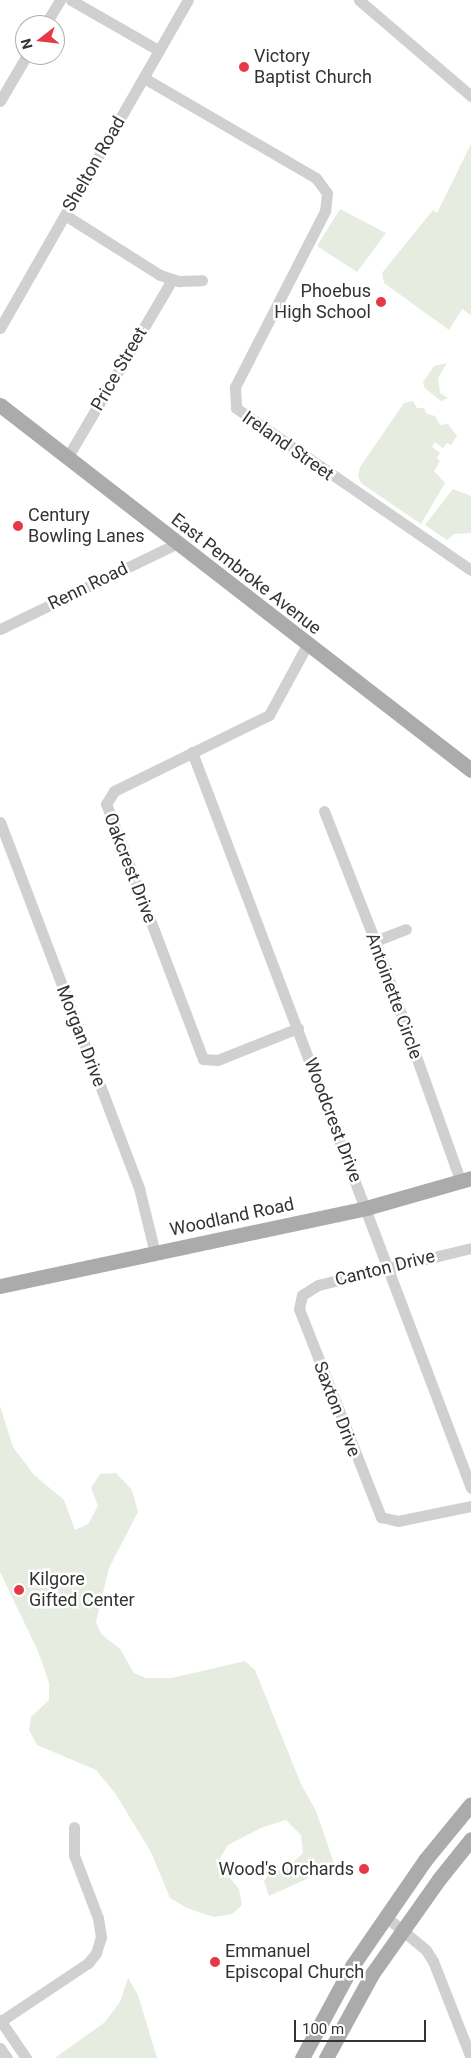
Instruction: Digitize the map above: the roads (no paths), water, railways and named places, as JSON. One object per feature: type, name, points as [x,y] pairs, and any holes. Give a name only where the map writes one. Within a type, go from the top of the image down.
[{"type":"main road","name":"East Pembroke Avenue","points":[[0,406],[176,544],[471,770]]},
{"type":"main road","name":"Woodland Road","points":[[1,1283],[155,1253],[366,1208],[466,1180]]},
{"type":"main road","points":[[302,2058],[352,1966],[385,1916],[471,1804]]},
{"type":"main road","points":[[326,2058],[372,1974],[471,1839]]},
{"type":"street","points":[[51,15],[60,0]]},
{"type":"street","points":[[71,0],[158,50]]},
{"type":"street","name":"Shelton Road","points":[[0,328],[188,0]]},
{"type":"street","points":[[359,0],[471,96]]},
{"type":"street","points":[[0,101],[21,65]]},
{"type":"street","name":"Ireland Street","points":[[144,78],[316,178],[327,193],[325,211],[236,387],[236,408],[471,570]]},
{"type":"street","points":[[65,216],[160,275],[172,280],[202,280]]},
{"type":"street","name":"Price Street","points":[[67,458],[172,280]]},
{"type":"street","name":"Renn Road","points":[[0,629],[176,544]]},
{"type":"street","name":"Oakcrest Drive","points":[[298,1028],[217,1060],[207,1060],[200,1055],[106,804],[114,791],[269,715],[307,645]]},
{"type":"street","name":"Woodcrest Drive","points":[[192,752],[471,1488]]},
{"type":"street","name":"Antoinette Circle","points":[[324,811],[466,1180]]},
{"type":"street","name":"Morgan Drive","points":[[0,822],[139,1188],[155,1253]]},
{"type":"street","points":[[375,941],[406,929]]},
{"type":"street","name":"Canton Drive","points":[[302,1295],[318,1285],[471,1248]]},
{"type":"street","name":"Saxton Drive","points":[[302,1295],[301,1315],[375,1507],[385,1519],[398,1521],[471,1506]]},
{"type":"street","points":[[26,2058],[0,2020],[88,1963],[96,1953],[101,1937],[98,1918],[74,1855],[74,1827]]},
{"type":"street","points":[[385,1916],[403,1930],[433,1962],[471,2058]]},
{"type":"street","points":[[0,2048],[7,2058]]},
{"type":"place","name":"Victory Baptist Church","points":[[244,67]]},
{"type":"place","name":"Phoebus High School","points":[[381,302]]},
{"type":"place","name":"Century Bowling Lanes","points":[[18,526]]},
{"type":"place","name":"Kilgore Gifted Center","points":[[19,1590]]},
{"type":"place","name":"Wood's Orchards","points":[[364,1869]]},
{"type":"place","name":"Emmanuel Episcopal Church","points":[[215,1962]]}]
